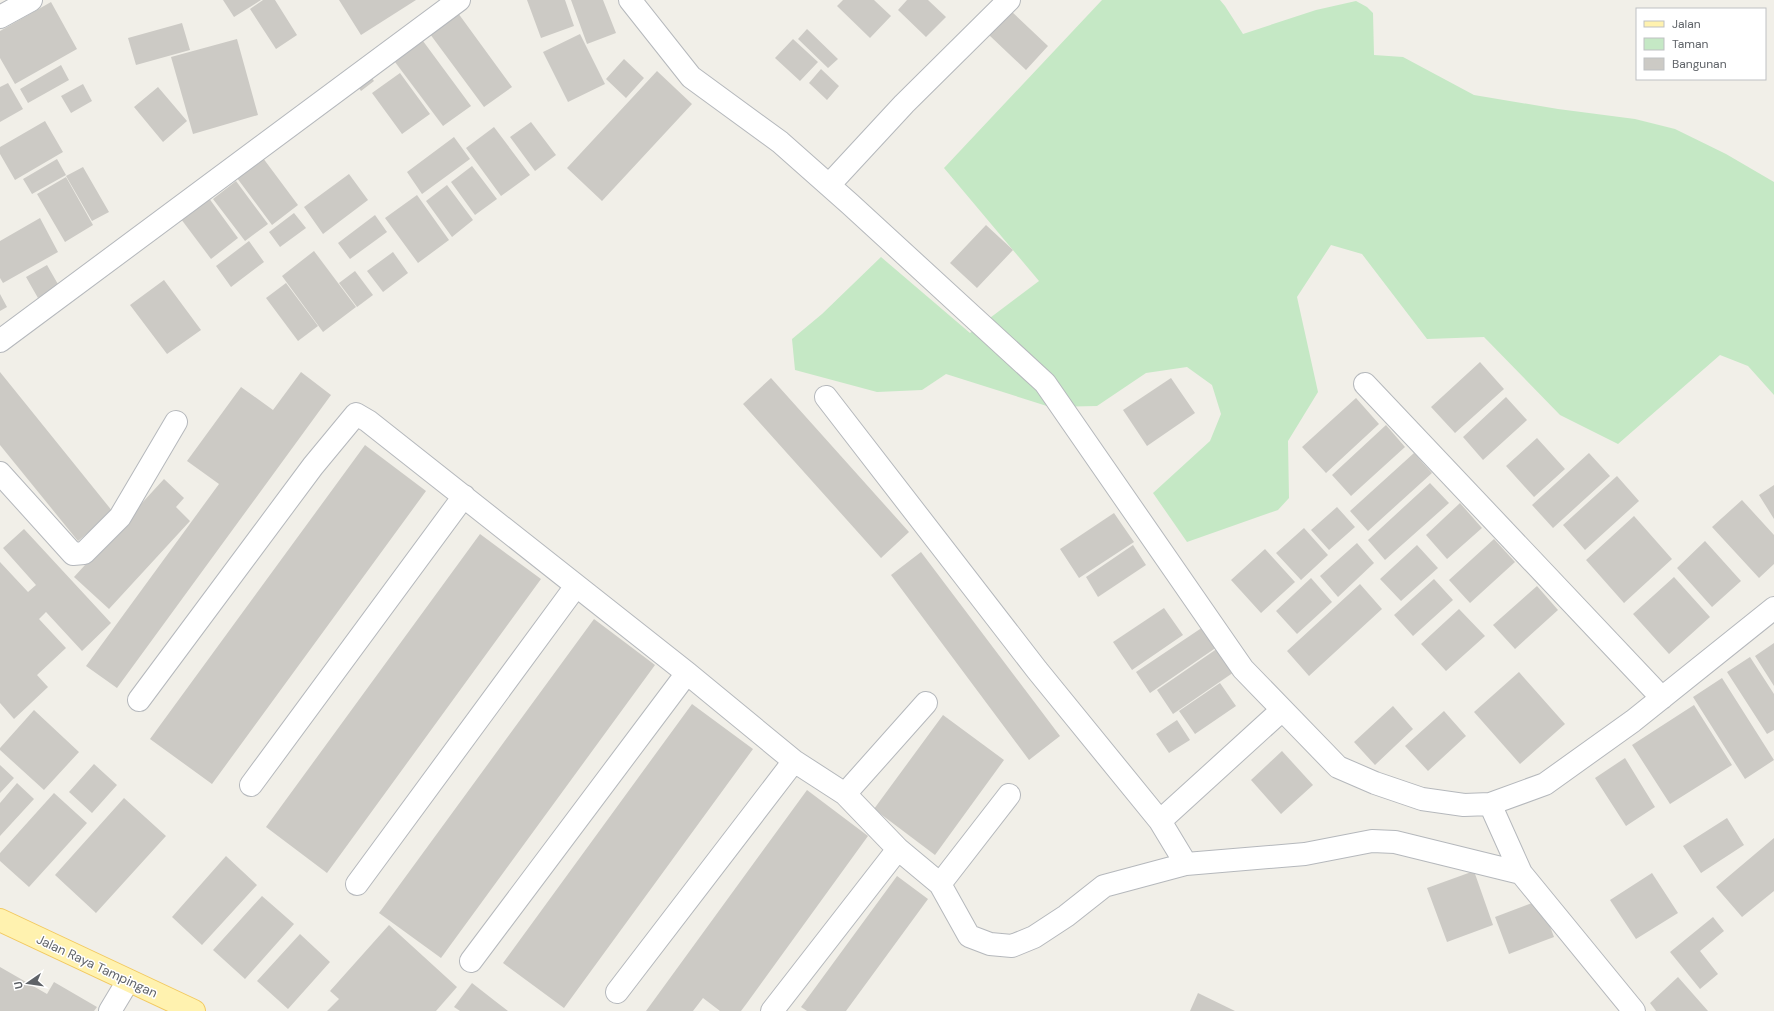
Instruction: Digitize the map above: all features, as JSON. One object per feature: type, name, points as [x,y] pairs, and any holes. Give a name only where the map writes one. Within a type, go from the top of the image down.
[{"type":"main road","name":"Jalan Raya Tampingan","points":[[0,920],[194,1011]]},
{"type":"street","points":[[0,17],[31,0]]},
{"type":"street","points":[[630,0],[692,77],[780,142],[1045,383],[1243,668],[1338,767],[1375,783],[1422,799],[1464,805],[1490,804],[1545,784],[1633,721],[1774,608]]},
{"type":"street","points":[[829,185],[904,104],[1009,0]]},
{"type":"street","points":[[0,341],[456,1]]},
{"type":"street","points":[[1366,384],[1662,698]]},
{"type":"street","points":[[826,396],[1037,670],[1160,821],[1186,864]]},
{"type":"street","points":[[139,700],[313,466],[356,414],[368,421],[464,496],[687,673],[794,761],[846,794],[898,849],[940,884],[969,936],[990,944],[1012,946],[1034,937],[1066,916],[1104,886],[1186,864],[1305,854],[1372,841],[1395,842],[1521,873]]},
{"type":"street","points":[[0,473],[73,554],[84,553],[120,517],[176,422]]},
{"type":"street","points":[[251,785],[464,496]]},
{"type":"street","points":[[358,884],[576,586]]},
{"type":"street","points":[[471,961],[687,673]]},
{"type":"street","points":[[846,794],[926,703]]},
{"type":"street","points":[[1160,821],[1282,710]]},
{"type":"street","points":[[617,992],[794,761]]},
{"type":"street","points":[[940,884],[1009,795]]},
{"type":"street","points":[[1490,804],[1521,873],[1634,1011]]},
{"type":"street","points":[[772,1011],[898,849]]},
{"type":"street","points":[[110,1011],[128,980]]},
{"type":"green space","points":[[1102,0],[1220,0],[1243,34],[1316,10],[1356,1],[1367,7],[1373,13],[1374,55],[1403,57],[1474,95],[1558,109],[1635,119],[1675,129],[1726,154],[1774,182],[1774,395],[1748,366],[1720,355],[1618,444],[1560,415],[1484,337],[1427,339],[1362,254],[1331,245],[1297,297],[1318,392],[1288,441],[1289,498],[1278,510],[1187,542],[1153,493],[1210,441],[1221,414],[1212,385],[1187,367],[1146,373],[1097,406],[1050,407],[946,374],[922,390],[877,392],[795,370],[792,339],[822,314],[881,257],[970,333],[1039,281],[944,168]]},
{"type":"building","points":[[223,0],[261,0],[234,17]]},
{"type":"building","points":[[263,0],[275,0],[297,35],[276,49],[250,9]]},
{"type":"building","points":[[339,0],[416,0],[361,35]]},
{"type":"building","points":[[527,0],[565,0],[574,26],[541,38]]},
{"type":"building","points":[[571,0],[603,0],[616,33],[587,44]]},
{"type":"building","points":[[843,0],[874,0],[891,16],[870,38],[837,6]]},
{"type":"building","points":[[907,0],[928,0],[946,17],[926,37],[898,10]]},
{"type":"building","points":[[51,2],[77,49],[15,84],[0,58],[0,31]]},
{"type":"building","points":[[1011,11],[1048,46],[1026,70],[989,35]]},
{"type":"building","points":[[458,13],[512,87],[484,107],[430,34]]},
{"type":"building","points":[[182,23],[190,50],[136,65],[128,38]]},
{"type":"building","points":[[807,29],[838,59],[828,68],[798,39]]},
{"type":"building","points":[[580,34],[605,84],[568,102],[543,52]]},
{"type":"building","points":[[237,39],[258,115],[193,134],[171,57]]},
{"type":"building","points":[[793,39],[818,62],[800,81],[775,58]]},
{"type":"building","points":[[423,41],[471,106],[443,126],[395,62]]},
{"type":"building","points":[[624,59],[644,78],[626,98],[606,79]]},
{"type":"building","points":[[61,65],[69,80],[28,103],[20,89]]},
{"type":"building","points":[[821,69],[839,86],[827,100],[809,83]]},
{"type":"building","points":[[657,71],[692,104],[602,201],[567,168]]},
{"type":"building","points":[[368,73],[374,81],[361,91],[355,83]]},
{"type":"building","points":[[400,73],[430,114],[402,134],[372,93]]},
{"type":"building","points":[[8,83],[23,109],[0,122],[0,87]]},
{"type":"building","points":[[83,84],[92,101],[71,113],[61,96]]},
{"type":"building","points":[[158,87],[187,121],[163,142],[134,107]]},
{"type":"building","points":[[45,121],[63,152],[15,180],[0,154],[0,147]]},
{"type":"building","points":[[531,122],[556,155],[535,171],[510,137]]},
{"type":"building","points":[[494,127],[530,175],[501,196],[466,148]]},
{"type":"building","points":[[454,137],[470,159],[422,194],[407,172]]},
{"type":"building","points":[[260,154],[298,205],[272,225],[234,174]]},
{"type":"building","points":[[57,159],[66,175],[32,194],[23,179]]},
{"type":"building","points":[[472,166],[497,199],[475,215],[451,182]]},
{"type":"building","points":[[83,167],[109,212],[92,221],[66,176]]},
{"type":"building","points":[[349,174],[368,200],[323,234],[304,207]]},
{"type":"building","points":[[66,177],[93,225],[65,242],[37,194]]},
{"type":"building","points":[[236,181],[268,224],[245,241],[213,199]]},
{"type":"building","points":[[447,185],[473,220],[452,237],[426,201]]},
{"type":"building","points":[[203,190],[238,238],[211,259],[175,211]]},
{"type":"building","points":[[417,195],[449,240],[418,263],[385,218]]},
{"type":"building","points":[[294,213],[306,228],[280,247],[269,232]]},
{"type":"building","points":[[375,215],[387,232],[350,259],[338,243]]},
{"type":"building","points":[[40,218],[58,252],[3,283],[0,278],[0,241]]},
{"type":"building","points":[[986,225],[1013,250],[977,288],[950,263]]},
{"type":"building","points":[[249,241],[264,262],[231,287],[216,266]]},
{"type":"building","points":[[314,251],[356,307],[323,332],[282,276]]},
{"type":"building","points":[[393,252],[408,273],[383,292],[367,271]]},
{"type":"building","points":[[47,265],[59,286],[38,298],[26,277]]},
{"type":"building","points":[[355,271],[373,295],[357,307],[339,283]]},
{"type":"building","points":[[164,280],[201,330],[167,354],[130,305]]},
{"type":"building","points":[[286,283],[318,326],[298,341],[266,298]]},
{"type":"building","points":[[0,294],[7,307],[0,311]]},
{"type":"building","points":[[1480,362],[1504,389],[1455,433],[1431,407]]},
{"type":"building","points":[[0,372],[113,512],[78,541],[0,445]]},
{"type":"building","points":[[301,372],[331,395],[117,688],[86,666],[219,484],[187,461],[241,387],[273,410]]},
{"type":"building","points":[[771,378],[909,532],[881,558],[743,404]]},
{"type":"building","points":[[1171,378],[1195,413],[1147,446],[1123,410]]},
{"type":"building","points":[[1506,397],[1527,420],[1483,460],[1463,437]]},
{"type":"building","points":[[1356,398],[1379,424],[1326,473],[1302,447]]},
{"type":"building","points":[[1386,425],[1405,447],[1351,496],[1332,475]]},
{"type":"building","points":[[1537,438],[1565,469],[1534,497],[1506,466]]},
{"type":"building","points":[[365,445],[426,491],[212,784],[150,739]]},
{"type":"building","points":[[1414,453],[1432,473],[1368,531],[1350,511]]},
{"type":"building","points":[[1589,453],[1610,476],[1553,528],[1532,505]]},
{"type":"building","points":[[1617,476],[1639,501],[1585,550],[1563,525]]},
{"type":"building","points":[[164,479],[184,498],[176,507],[190,521],[109,609],[74,577]]},
{"type":"building","points":[[1430,483],[1449,503],[1385,560],[1368,540]]},
{"type":"building","points":[[1774,485],[1774,519],[1759,495]]},
{"type":"building","points":[[1742,500],[1774,535],[1774,564],[1759,578],[1712,527]]},
{"type":"building","points":[[1460,503],[1482,528],[1447,559],[1426,535]]},
{"type":"building","points":[[1337,507],[1355,527],[1329,550],[1311,530]]},
{"type":"building","points":[[1114,513],[1134,542],[1079,578],[1060,549]]},
{"type":"building","points":[[1634,516],[1672,559],[1624,603],[1586,560]]},
{"type":"building","points":[[1304,528],[1328,555],[1301,580],[1276,553]]},
{"type":"building","points":[[24,529],[111,623],[82,651],[46,612],[39,619],[66,648],[37,675],[48,687],[14,719],[0,703],[0,562],[28,592],[36,585],[3,548]]},
{"type":"building","points":[[480,534],[541,579],[327,873],[266,827]]},
{"type":"building","points":[[1494,539],[1515,562],[1470,603],[1449,580]]},
{"type":"building","points":[[1705,541],[1741,581],[1712,607],[1677,568]]},
{"type":"building","points":[[1357,543],[1374,563],[1338,597],[1320,576]]},
{"type":"building","points":[[1133,545],[1146,565],[1098,597],[1086,577]]},
{"type":"building","points":[[1417,545],[1438,568],[1401,601],[1380,579]]},
{"type":"building","points":[[1265,549],[1295,582],[1261,613],[1231,580]]},
{"type":"building","points":[[921,552],[1060,736],[1029,760],[891,575]]},
{"type":"building","points":[[1674,577],[1710,617],[1669,654],[1633,614]]},
{"type":"building","points":[[1311,578],[1332,602],[1297,634],[1276,611]]},
{"type":"building","points":[[1434,579],[1453,600],[1413,636],[1394,615]]},
{"type":"building","points":[[1360,584],[1382,609],[1309,676],[1287,651]]},
{"type":"building","points":[[1537,586],[1558,610],[1515,649],[1493,625]]},
{"type":"building","points":[[1164,608],[1183,635],[1132,670],[1113,642]]},
{"type":"building","points":[[1459,609],[1485,636],[1446,671],[1421,644]]},
{"type":"building","points":[[594,619],[655,665],[441,958],[379,913]]},
{"type":"building","points":[[1203,627],[1217,647],[1150,693],[1136,672]]},
{"type":"building","points":[[1774,643],[1774,686],[1755,656]]},
{"type":"building","points":[[1221,646],[1237,670],[1173,714],[1157,690]]},
{"type":"building","points":[[1750,657],[1774,694],[1774,730],[1767,734],[1727,672]]},
{"type":"building","points":[[1519,672],[1565,724],[1520,764],[1474,712]]},
{"type":"building","points":[[1722,678],[1774,760],[1745,779],[1693,697]]},
{"type":"building","points":[[1220,683],[1236,706],[1195,734],[1179,711]]},
{"type":"building","points":[[692,704],[753,749],[564,1008],[503,963]]},
{"type":"building","points":[[1694,705],[1732,765],[1670,804],[1632,745]]},
{"type":"building","points":[[1393,706],[1413,729],[1375,765],[1354,742]]},
{"type":"building","points":[[34,710],[79,752],[44,790],[0,750],[0,748]]},
{"type":"building","points":[[1444,711],[1466,736],[1428,771],[1405,746]]},
{"type":"building","points":[[943,715],[1004,760],[935,855],[874,809]]},
{"type":"building","points":[[1177,720],[1190,740],[1169,753],[1156,734]]},
{"type":"building","points":[[1282,751],[1313,785],[1281,814],[1251,780]]},
{"type":"building","points":[[1625,758],[1655,807],[1626,826],[1595,778]]},
{"type":"building","points":[[94,764],[117,785],[92,813],[69,792]]},
{"type":"building","points":[[0,765],[14,778],[0,793]]},
{"type":"building","points":[[17,783],[34,799],[0,836],[0,803]]},
{"type":"building","points":[[807,790],[868,836],[747,1003],[741,1011],[720,1011],[703,998],[693,1011],[646,1011]]},
{"type":"building","points":[[54,793],[87,823],[29,887],[0,861],[0,853]]},
{"type":"building","points":[[124,798],[166,836],[96,913],[55,875]]},
{"type":"building","points":[[1727,818],[1744,845],[1701,873],[1683,846]]},
{"type":"building","points":[[1774,838],[1774,891],[1742,917],[1716,887]]},
{"type":"building","points":[[226,856],[257,885],[202,945],[172,917]]},
{"type":"building","points":[[1474,871],[1493,925],[1447,942],[1427,888]]},
{"type":"building","points":[[1652,873],[1678,913],[1636,939],[1610,900]]},
{"type":"building","points":[[897,876],[928,899],[846,1011],[807,1011],[801,1007]]},
{"type":"building","points":[[262,896],[294,924],[245,979],[213,950]]},
{"type":"building","points":[[1540,900],[1554,937],[1509,954],[1495,917]]},
{"type":"building","points":[[1713,917],[1724,931],[1700,951],[1718,974],[1700,989],[1670,952]]},
{"type":"building","points":[[389,925],[457,987],[436,1011],[327,1011],[339,999],[330,991]]},
{"type":"building","points":[[300,934],[330,962],[288,1009],[257,981]]},
{"type":"building","points":[[0,967],[47,994],[54,982],[97,1007],[94,1011],[0,1011]]},
{"type":"building","points":[[1678,977],[1708,1011],[1656,1011],[1650,1003]]},
{"type":"building","points":[[472,983],[508,1011],[460,1011],[454,1007]]},
{"type":"building","points":[[1198,993],[1235,1011],[1190,1011]]}]
